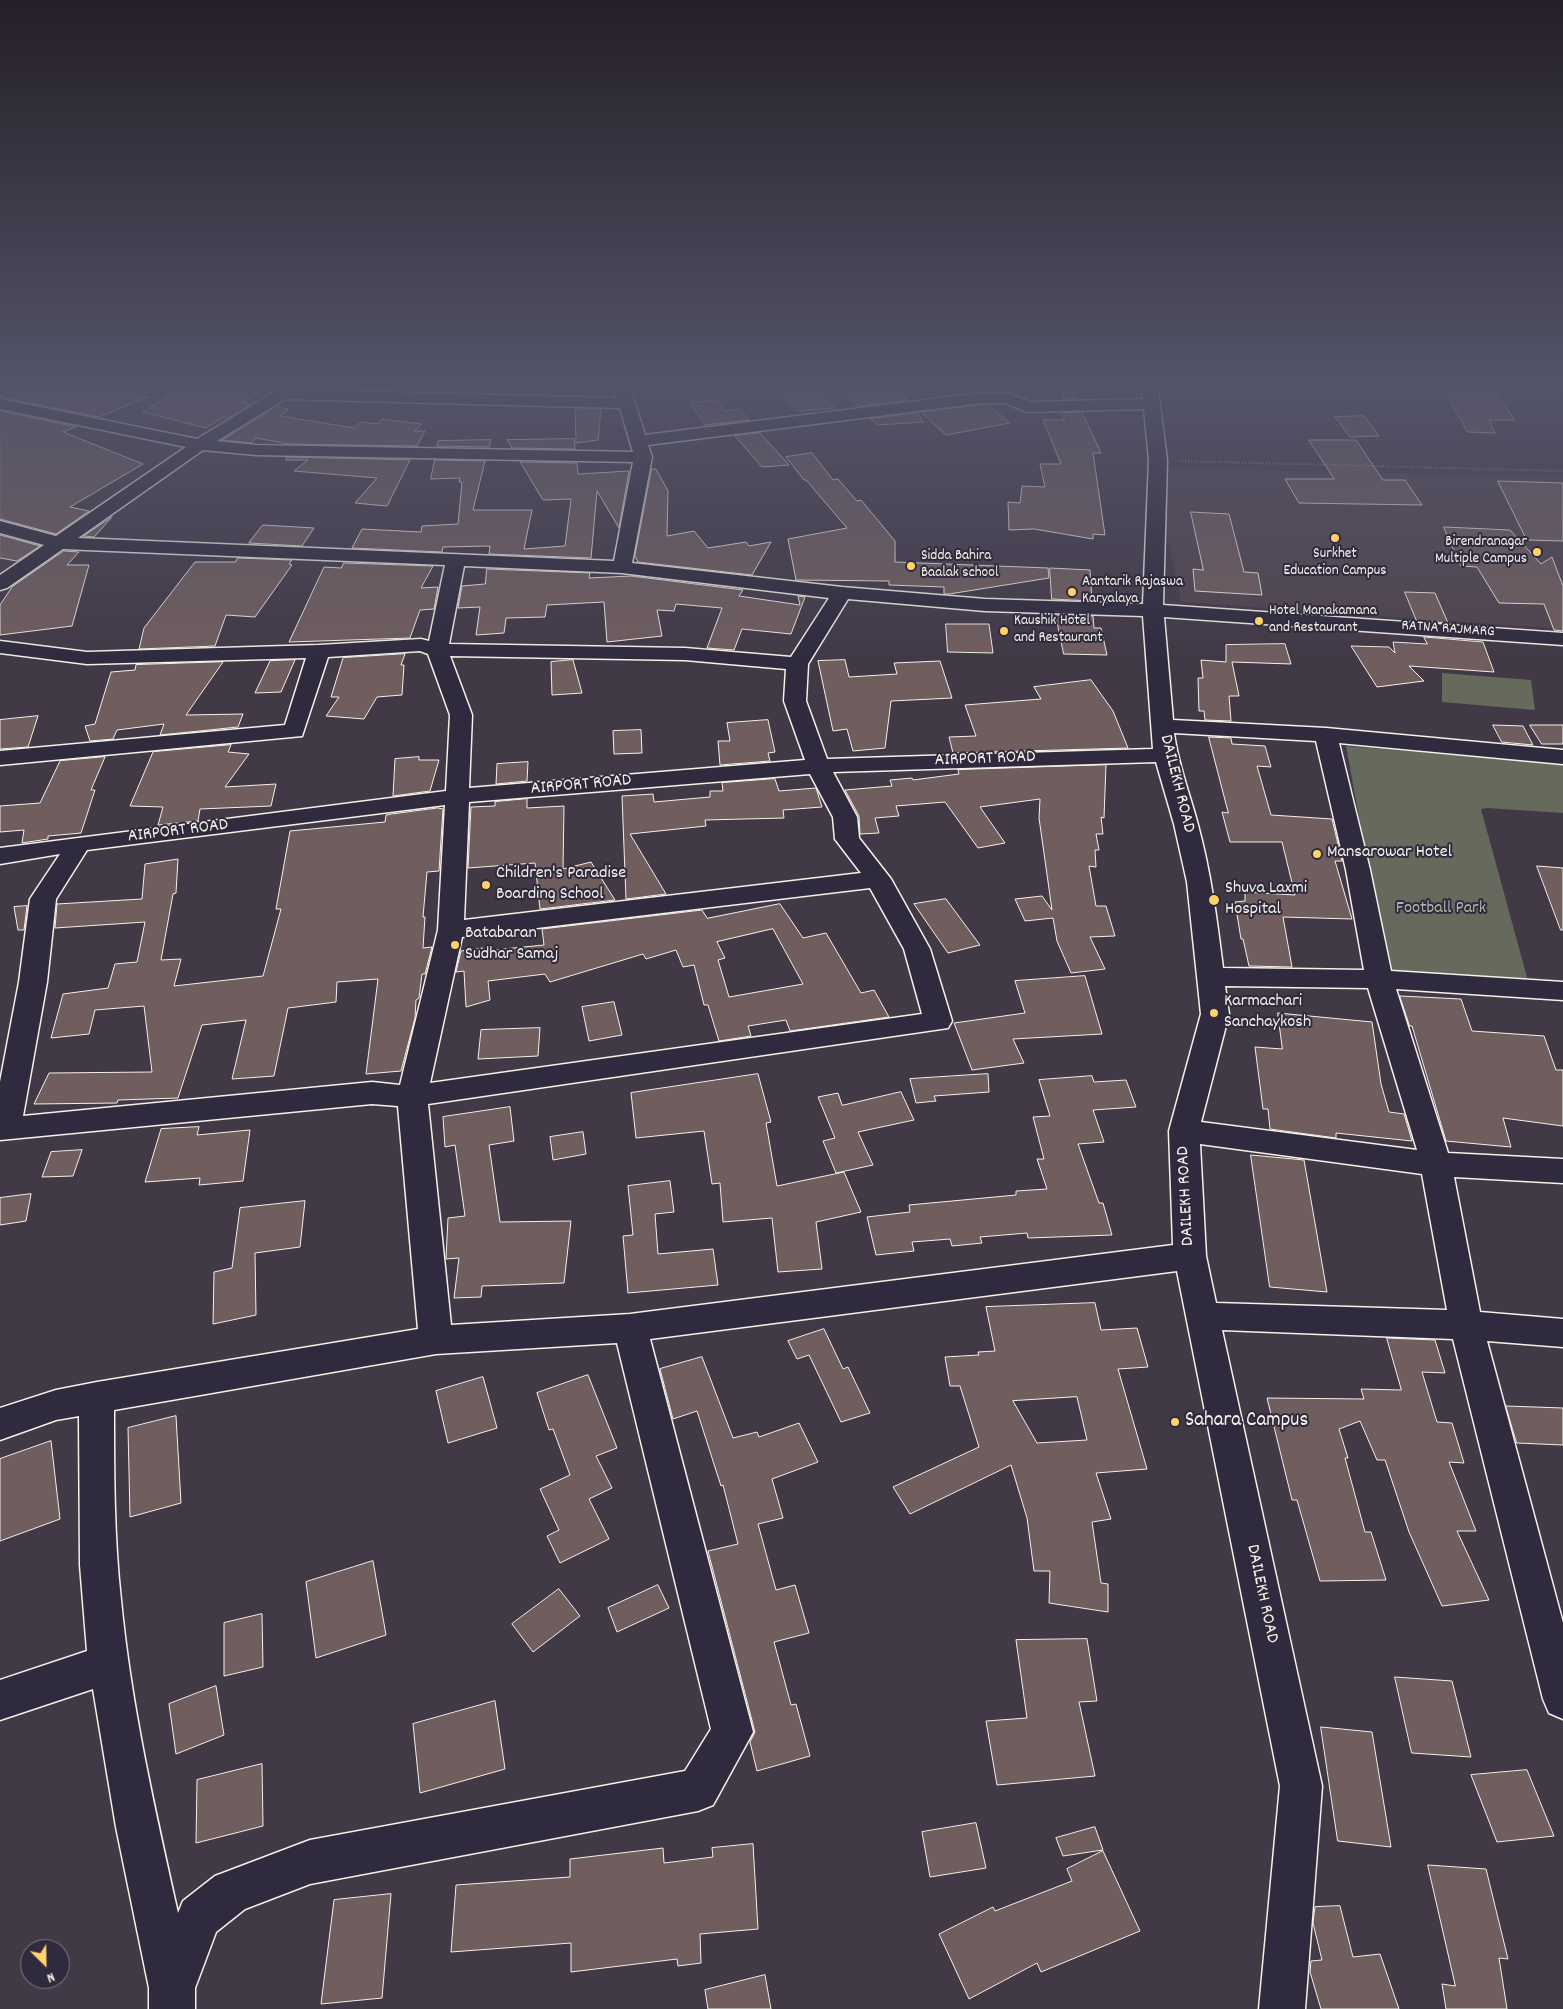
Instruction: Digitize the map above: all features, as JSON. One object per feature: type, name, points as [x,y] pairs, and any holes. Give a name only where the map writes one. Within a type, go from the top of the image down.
[{"type":"street","points":[[0,584],[156,476]]},
{"type":"street","points":[[622,567],[637,476]]},
{"type":"street","name":"DAILEKH ROAD","points":[[1157,476],[1153,610],[1163,741],[1200,882],[1215,1014],[1184,1131],[1190,1256],[1204,1316],[1300,1786],[1282,2009]]},
{"type":"street","name":"RATNA RAJMARG","points":[[0,527],[60,543],[622,567],[842,593],[1024,608],[1153,610],[1563,639]]},
{"type":"street","points":[[436,1340],[412,1096],[451,930],[461,715],[437,650],[456,559]]},
{"type":"street","points":[[79,844],[44,899],[33,982],[3,1128],[372,1093],[412,1096],[938,1021],[917,949],[878,879],[847,839],[845,816],[818,766],[795,702],[797,664],[842,593]]},
{"type":"street","points":[[0,647],[87,658],[319,651],[421,645],[437,650],[684,654],[797,664]]},
{"type":"street","points":[[0,758],[294,732],[319,651]]},
{"type":"street","points":[[1326,735],[1358,870],[1379,979],[1436,1164],[1466,1325],[1563,1699]]},
{"type":"street","name":"AIRPORT ROAD","points":[[0,856],[79,844],[458,796],[818,766],[1163,741],[1326,735],[1563,757]]},
{"type":"street","points":[[451,930],[878,879]]},
{"type":"street","points":[[1211,977],[1379,979],[1563,991]]},
{"type":"street","points":[[1184,1131],[1436,1164],[1563,1171]]},
{"type":"street","points":[[0,1424],[56,1405],[436,1340],[630,1328],[1190,1256]]},
{"type":"street","points":[[1204,1316],[1466,1325],[1563,1333]]},
{"type":"street","points":[[172,1999],[198,1917],[231,1892],[248,1885],[310,1862],[698,1790],[732,1732],[630,1328]]},
{"type":"street","points":[[97,1398],[96,1532],[108,1664],[172,1999]]},
{"type":"street","points":[[0,1700],[108,1664]]},
{"type":"shaded area","name":"Surkhet Education Campus","points":[[1155,476],[1563,477],[1563,629],[1181,602]]},
{"type":"green space","points":[[1442,673],[1531,680],[1535,710],[1442,702]]},
{"type":"green space","name":"Football Park","points":[[1346,746],[1563,764],[1563,813],[1481,809],[1528,981],[1387,971]]},
{"type":"building","points":[[0,476],[123,476],[70,507],[89,511],[56,534],[0,519]]},
{"type":"building","points":[[350,476],[402,476],[387,506],[355,503],[377,478]]},
{"type":"building","points":[[432,476],[481,476],[473,510],[532,510],[524,549],[565,546],[571,499],[543,500],[528,476],[628,476],[619,528],[597,491],[591,558],[489,554],[490,546],[443,547],[442,552],[352,548],[362,529],[421,532],[422,526],[458,524],[462,482],[459,482],[460,478],[431,479]]},
{"type":"building","points":[[651,476],[660,476],[668,491],[667,536],[694,531],[708,548],[746,542],[749,546],[771,542],[752,575],[638,562],[635,556]]},
{"type":"building","points":[[801,476],[830,476],[833,480],[838,479],[857,501],[861,500],[895,541],[895,562],[1048,568],[1049,578],[949,594],[944,594],[944,587],[889,585],[889,581],[796,580],[788,539],[847,528]]},
{"type":"building","points":[[1043,476],[1096,476],[1105,535],[1093,534],[1093,539],[1034,529],[1009,530],[1008,502],[1020,503],[1022,486],[1045,487]]},
{"type":"building","points":[[1332,476],[1380,476],[1383,480],[1405,480],[1422,505],[1299,503],[1285,479],[1334,479]]},
{"type":"building","points":[[1498,481],[1563,483],[1563,541],[1527,540]]},
{"type":"building","points":[[1191,512],[1229,514],[1244,572],[1258,573],[1262,595],[1195,591],[1193,569],[1203,570]]},
{"type":"building","points":[[112,517],[94,537],[84,536]]},
{"type":"building","points":[[263,525],[314,528],[302,546],[249,543]]},
{"type":"building","points":[[1444,527],[1510,530],[1541,564],[1552,557],[1563,586],[1563,631],[1554,630],[1544,604],[1499,603],[1477,567],[1461,566]]},
{"type":"building","points":[[0,535],[40,546],[17,561],[0,558]]},
{"type":"building","points":[[64,551],[79,552],[67,565],[89,565],[72,626],[0,635],[0,605],[12,587]]},
{"type":"building","points":[[238,558],[292,560],[289,564],[292,565],[255,617],[226,615],[215,646],[139,649],[144,628],[195,562],[235,562]]},
{"type":"building","points":[[344,563],[433,566],[421,588],[438,587],[434,609],[420,610],[410,638],[289,642],[324,567],[341,568]]},
{"type":"building","points":[[1050,568],[1090,570],[1092,601],[1052,599]]},
{"type":"building","points":[[487,569],[590,573],[589,578],[631,576],[743,590],[739,596],[800,605],[798,596],[805,597],[791,634],[742,629],[734,650],[707,648],[722,608],[676,604],[674,611],[657,610],[662,636],[607,642],[604,602],[547,605],[545,617],[506,618],[504,633],[476,635],[480,607],[458,608],[462,586],[485,584]]},
{"type":"building","points":[[1405,592],[1435,593],[1448,623],[1417,621]]},
{"type":"building","points":[[1056,615],[1093,616],[1094,628],[1101,628],[1107,655],[1064,654]]},
{"type":"building","points":[[946,624],[989,624],[993,653],[948,652]]},
{"type":"building","points":[[1424,637],[1483,642],[1494,672],[1409,666],[1424,681],[1377,687],[1351,646],[1389,647],[1395,653],[1393,642],[1427,644]]},
{"type":"building","points":[[1285,644],[1291,664],[1232,662],[1239,696],[1229,696],[1231,721],[1205,720],[1204,711],[1199,711],[1198,678],[1203,678],[1201,660],[1226,662],[1226,645]]},
{"type":"building","points":[[405,654],[401,665],[404,665],[402,695],[377,697],[364,719],[326,716],[339,697],[331,697],[343,658]]},
{"type":"building","points":[[295,660],[281,692],[255,693],[270,661]]},
{"type":"building","points":[[573,660],[582,693],[552,695],[551,662]]},
{"type":"building","points":[[845,660],[849,677],[897,674],[894,663],[940,661],[952,698],[891,701],[885,748],[853,751],[847,729],[833,731],[818,661]]},
{"type":"building","points":[[223,662],[186,715],[243,714],[238,727],[160,735],[164,724],[117,730],[113,739],[90,741],[85,726],[95,724],[111,672],[135,670],[136,665]]},
{"type":"building","points":[[1091,680],[1113,711],[1128,748],[953,753],[949,737],[976,736],[965,705],[1041,699],[1034,687]]},
{"type":"building","points":[[38,716],[28,747],[0,749],[0,720]]},
{"type":"building","points":[[768,720],[775,752],[768,753],[770,761],[720,765],[718,741],[730,741],[727,723]]},
{"type":"building","points":[[1493,725],[1523,726],[1533,745],[1502,742]]},
{"type":"building","points":[[1530,725],[1563,725],[1563,744],[1542,744]]},
{"type":"building","points":[[641,730],[642,753],[614,754],[613,731]]},
{"type":"building","points":[[1209,737],[1231,738],[1232,744],[1265,746],[1271,767],[1257,766],[1271,815],[1332,819],[1342,861],[1335,861],[1352,919],[1283,917],[1292,967],[1249,966],[1243,939],[1241,939],[1235,902],[1245,901],[1245,892],[1295,895],[1282,842],[1230,842],[1222,812],[1228,813]]},
{"type":"building","points":[[231,745],[228,752],[249,754],[225,787],[276,784],[271,806],[200,809],[198,821],[158,825],[163,807],[130,806],[153,752]]},
{"type":"building","points":[[105,757],[91,790],[95,790],[81,833],[48,836],[48,839],[22,843],[24,830],[0,832],[0,806],[40,803],[60,761]]},
{"type":"building","points":[[419,757],[419,760],[439,760],[430,791],[393,796],[395,759]]},
{"type":"building","points":[[528,762],[527,781],[496,784],[497,764]]},
{"type":"building","points":[[1106,765],[1104,818],[1101,817],[1103,834],[1096,834],[1099,850],[1095,850],[1096,867],[1089,866],[1096,906],[1106,906],[1115,936],[1090,937],[1105,969],[1071,973],[1057,941],[1053,918],[1025,921],[1015,899],[1042,896],[1052,910],[1039,818],[1040,799],[980,807],[1005,843],[978,848],[945,802],[896,806],[899,816],[875,818],[879,833],[860,834],[859,816],[845,790],[892,786],[890,780],[912,778],[913,780],[959,774],[958,770]]},
{"type":"building","points":[[775,779],[779,791],[816,788],[822,807],[783,810],[784,818],[705,820],[706,826],[630,834],[666,894],[626,899],[622,796],[653,794],[654,802],[710,797],[710,791],[723,791],[722,783]]},
{"type":"building","points":[[527,799],[527,808],[564,806],[563,869],[591,862],[615,900],[540,909],[535,863],[468,868],[471,807],[495,806],[495,802]]},
{"type":"building","points":[[438,808],[443,809],[439,871],[427,872],[423,917],[425,917],[423,948],[432,947],[425,974],[422,974],[419,998],[416,1000],[415,1018],[401,1071],[366,1074],[378,979],[337,982],[336,1002],[288,1008],[274,1076],[232,1079],[246,1020],[202,1025],[178,1098],[118,1100],[117,1103],[34,1104],[49,1073],[152,1072],[144,1006],[95,1010],[89,1034],[51,1038],[63,994],[108,988],[115,964],[137,962],[145,922],[55,928],[57,904],[142,899],[145,864],[178,859],[176,893],[173,894],[161,960],[181,959],[174,986],[263,976],[281,909],[276,909],[290,831],[385,822],[386,815]]},
{"type":"building","points":[[1537,866],[1563,868],[1563,930],[1561,930]]},
{"type":"building","points":[[946,899],[980,945],[948,953],[914,904]]},
{"type":"building","points":[[780,904],[803,938],[826,933],[861,993],[874,990],[889,1017],[790,1031],[786,1020],[748,1026],[751,1036],[719,1041],[708,1005],[704,1005],[694,965],[683,967],[676,950],[646,959],[643,954],[550,982],[545,974],[488,981],[490,1000],[466,1007],[464,971],[456,972],[461,951],[483,948],[483,951],[544,945],[542,929],[702,910],[707,918]],"holes":[[[773,929],[803,984],[729,997],[718,960],[725,958],[717,942]]]},
{"type":"building","points":[[27,906],[24,930],[18,930],[14,907]]},
{"type":"building","points":[[1085,976],[1102,1034],[1013,1039],[1024,1063],[972,1070],[954,1023],[1025,1013],[1015,981]]},
{"type":"building","points":[[1400,996],[1461,999],[1472,1031],[1544,1036],[1556,1070],[1563,1070],[1563,1126],[1503,1118],[1511,1147],[1446,1141],[1412,1026],[1410,1026]]},
{"type":"building","points":[[614,1002],[622,1035],[589,1041],[582,1007]]},
{"type":"building","points":[[1278,1013],[1372,1022],[1381,1084],[1389,1112],[1404,1114],[1412,1141],[1336,1133],[1336,1138],[1270,1129],[1268,1109],[1263,1109],[1255,1047],[1282,1049]]},
{"type":"building","points":[[540,1028],[538,1056],[478,1059],[481,1030]]},
{"type":"building","points":[[758,1074],[771,1122],[766,1123],[777,1186],[844,1172],[861,1212],[816,1222],[822,1269],[778,1272],[772,1218],[723,1222],[720,1183],[712,1184],[704,1131],[636,1138],[631,1093]]},
{"type":"building","points":[[988,1074],[989,1092],[934,1096],[936,1101],[916,1103],[910,1079]]},
{"type":"building","points":[[1092,1076],[1094,1082],[1126,1080],[1136,1107],[1093,1110],[1104,1142],[1078,1144],[1099,1203],[1103,1203],[1112,1235],[1028,1238],[1027,1233],[980,1237],[982,1243],[952,1246],[950,1239],[912,1242],[914,1251],[876,1255],[867,1217],[910,1212],[909,1205],[1016,1195],[1016,1191],[1047,1189],[1037,1159],[1044,1159],[1033,1117],[1050,1116],[1039,1080]]},
{"type":"building","points":[[901,1092],[914,1120],[858,1132],[873,1165],[836,1173],[823,1141],[835,1138],[818,1097],[838,1093],[842,1105]]},
{"type":"building","points":[[510,1107],[514,1141],[489,1145],[500,1222],[571,1221],[564,1283],[482,1286],[481,1297],[454,1298],[459,1258],[446,1259],[448,1218],[465,1216],[455,1145],[445,1147],[443,1117]]},
{"type":"building","points":[[199,1127],[197,1135],[250,1130],[243,1181],[199,1185],[200,1178],[145,1182],[161,1129]]},
{"type":"building","points":[[583,1132],[586,1154],[553,1160],[550,1137]]},
{"type":"building","points":[[82,1150],[73,1176],[42,1177],[51,1152]]},
{"type":"building","points":[[1251,1155],[1304,1160],[1327,1292],[1270,1287]]},
{"type":"building","points":[[670,1181],[674,1212],[655,1214],[658,1254],[713,1249],[718,1285],[628,1293],[623,1236],[633,1235],[628,1186]]},
{"type":"building","points":[[31,1194],[26,1221],[0,1225],[0,1198]]},
{"type":"building","points":[[305,1201],[300,1247],[255,1253],[256,1315],[213,1324],[214,1272],[232,1268],[240,1208]]},
{"type":"building","points":[[1095,1303],[1101,1330],[1137,1328],[1148,1367],[1118,1369],[1147,1469],[1096,1473],[1111,1519],[1092,1522],[1101,1583],[1108,1584],[1108,1612],[1049,1603],[1050,1571],[1034,1571],[1027,1518],[1011,1465],[910,1514],[893,1487],[979,1447],[960,1386],[950,1386],[945,1357],[979,1355],[978,1352],[995,1351],[986,1307]],"holes":[[[1077,1397],[1087,1440],[1037,1443],[1013,1401]]]},
{"type":"building","points":[[824,1329],[843,1369],[848,1367],[870,1413],[841,1422],[809,1355],[797,1359],[788,1341]]},
{"type":"building","points":[[1387,1338],[1435,1340],[1445,1373],[1422,1372],[1437,1422],[1452,1423],[1464,1463],[1449,1462],[1476,1531],[1457,1531],[1489,1600],[1442,1606],[1409,1532],[1385,1460],[1377,1460],[1360,1421],[1339,1429],[1348,1458],[1345,1458],[1365,1532],[1371,1532],[1386,1580],[1320,1581],[1297,1500],[1292,1500],[1267,1398],[1364,1399],[1361,1389],[1401,1390]]},
{"type":"building","points":[[702,1357],[733,1438],[757,1432],[759,1437],[799,1423],[818,1462],[772,1479],[783,1518],[758,1524],[776,1590],[795,1585],[809,1633],[774,1642],[791,1705],[796,1704],[810,1756],[757,1771],[750,1742],[755,1732],[708,1551],[738,1544],[723,1485],[721,1486],[697,1411],[673,1419],[660,1369]]},
{"type":"building","points":[[588,1375],[617,1448],[596,1456],[612,1488],[589,1499],[609,1539],[560,1563],[547,1536],[559,1530],[540,1489],[570,1475],[553,1429],[549,1430],[537,1393]]},
{"type":"building","points":[[483,1377],[497,1428],[448,1443],[436,1391]]},
{"type":"building","points":[[1506,1406],[1563,1408],[1563,1445],[1517,1443]]},
{"type":"building","points":[[176,1416],[181,1503],[130,1517],[128,1428]]},
{"type":"building","points":[[51,1441],[60,1519],[0,1541],[0,1459]]},
{"type":"building","points":[[373,1561],[386,1635],[316,1658],[306,1582]]},
{"type":"building","points":[[658,1585],[669,1608],[617,1632],[608,1608]]},
{"type":"building","points":[[559,1589],[580,1616],[533,1652],[512,1624]]},
{"type":"building","points":[[262,1614],[263,1667],[224,1676],[224,1623]]},
{"type":"building","points":[[1087,1639],[1097,1701],[1079,1702],[1095,1776],[997,1785],[986,1721],[1027,1718],[1016,1640]]},
{"type":"building","points":[[1395,1677],[1452,1681],[1471,1757],[1412,1753]]},
{"type":"building","points":[[216,1686],[224,1735],[176,1754],[169,1704]]},
{"type":"building","points":[[495,1701],[505,1769],[420,1793],[413,1724]]},
{"type":"building","points":[[1321,1727],[1372,1732],[1391,1847],[1338,1841]]},
{"type":"building","points":[[262,1764],[263,1826],[196,1843],[197,1780]]},
{"type":"building","points":[[1527,1770],[1554,1836],[1497,1842],[1471,1775]]},
{"type":"building","points":[[976,1823],[986,1868],[930,1877],[922,1832]]},
{"type":"building","points":[[1095,1827],[1103,1850],[1063,1856],[1056,1838]]},
{"type":"building","points":[[753,1844],[758,1929],[700,1934],[701,1963],[678,1966],[677,1959],[571,1972],[571,1943],[451,1952],[456,1885],[570,1877],[570,1859],[663,1848],[664,1863],[713,1857],[712,1848]]},
{"type":"building","points":[[1103,1851],[1140,1931],[1041,1972],[1037,1963],[969,1999],[939,1934],[993,1907],[995,1911],[1072,1881],[1067,1869]]},
{"type":"building","points":[[1428,1865],[1486,1869],[1508,1959],[1499,1958],[1507,2009],[1446,2009],[1442,1984],[1455,1986]]},
{"type":"building","points":[[391,1894],[382,1998],[321,2004],[334,1900]]},
{"type":"building","points":[[1340,1906],[1353,1957],[1380,1954],[1399,2009],[1321,2009],[1310,1972],[1311,1961],[1322,1960],[1313,1923],[1315,1907]]},
{"type":"building","points":[[765,1975],[771,2009],[708,2009],[705,1990]]},
{"type":"place","name":"Surkhet Education Campus","points":[[1335,538]]},
{"type":"place","name":"Birendranagar Multiple Campus","points":[[1537,552]]},
{"type":"place","name":"Sidda Bahira Baalak school","points":[[911,566]]},
{"type":"place","name":"Aantarik Rajaswa Karyalaya","points":[[1072,592]]},
{"type":"place","name":"Hotel Manakamana and Restaurant","points":[[1259,621]]},
{"type":"place","name":"Kaushik Hotel and Restaurant","points":[[1004,631]]},
{"type":"place","name":"Mansarowar Hotel","points":[[1317,854]]},
{"type":"place","name":"Children's Paradise Boarding School","points":[[486,885]]},
{"type":"place","name":"Shuva Laxmi Hospital","points":[[1214,900]]},
{"type":"place","name":"Batabaran Sudhar Samaj","points":[[455,945]]},
{"type":"place","name":"Karmachari Sanchaykosh","points":[[1214,1013]]},
{"type":"place","name":"Sahara Campus","points":[[1175,1422]]}]
